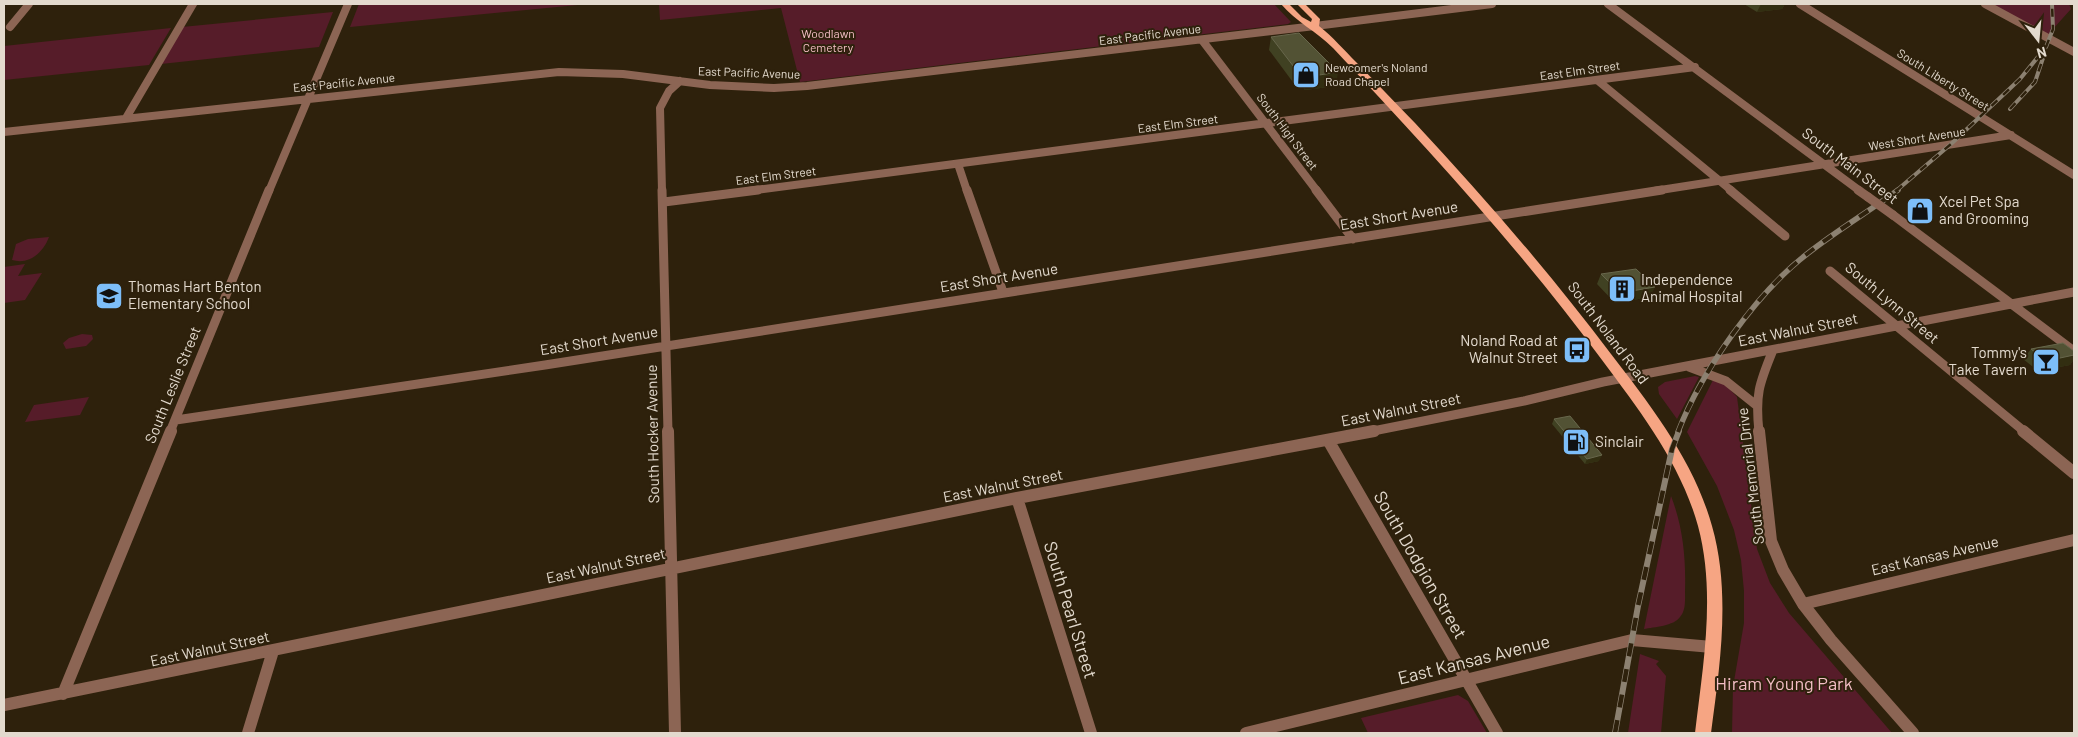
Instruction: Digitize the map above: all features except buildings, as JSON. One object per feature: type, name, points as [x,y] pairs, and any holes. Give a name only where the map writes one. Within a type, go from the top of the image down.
[{"type":"main road","name":"South Noland Road","points":[[1285,4],[1302,21],[1315,26],[1494,216],[1582,324],[1672,449],[1685,474],[1705,525],[1712,557],[1714,586],[1712,647],[1702,733]]},
{"type":"main road","name":"South Noland Road","points":[[1301,4],[1316,19],[1315,26]]},
{"type":"street","points":[[10,27],[29,4]]},
{"type":"street","points":[[126,118],[193,4]]},
{"type":"street","name":"South Leslie Street","points":[[62,694],[348,4]]},
{"type":"street","name":"East Pacific Avenue","points":[[4,132],[559,72],[623,74],[710,85],[743,87],[807,86],[1492,4]]},
{"type":"street","name":"South Main Street","points":[[1608,4],[2074,351]]},
{"type":"street","name":"South Liberty Street","points":[[1800,4],[2074,176]]},
{"type":"street","points":[[1985,4],[2074,52]]},
{"type":"street","name":"South High Street","points":[[1202,40],[1353,239]]},
{"type":"street","name":"East Elm Street","points":[[664,202],[1394,108],[1695,67]]},
{"type":"street","points":[[1597,80],[1785,236]]},
{"type":"street","name":"South Hocker Avenue","points":[[676,733],[664,202],[660,108],[669,91],[680,81]]},
{"type":"street","name":"West Short Avenue","points":[[1827,166],[2011,135]]},
{"type":"street","points":[[958,164],[1003,292]]},
{"type":"street","name":"East Short Avenue","points":[[176,420],[1827,166]]},
{"type":"street","name":"South Lynn Street","points":[[1830,271],[2074,473]]},
{"type":"street","name":"East Walnut Street","points":[[4,705],[1017,498],[1328,440],[1622,378],[2074,292]]},
{"type":"street","name":"South Memorial Drive","points":[[1773,350],[1760,382],[1756,405],[1771,541],[1783,570],[1803,604],[1831,640],[1913,733]]},
{"type":"street","points":[[1686,366],[1726,379],[1740,389],[1756,405]]},
{"type":"street","name":"South Dodgion Street","points":[[1328,440],[1497,733]]},
{"type":"street","name":"South Pearl Street","points":[[1017,498],[1090,733]]},
{"type":"street","name":"East Kansas Avenue","points":[[1803,604],[2074,540]]},
{"type":"street","name":"East Kansas Avenue","points":[[1246,733],[1632,640],[1712,647]]},
{"type":"street","points":[[248,733],[273,651]]},
{"type":"green space","points":[[359,4],[588,4],[350,27]]},
{"type":"green space","name":"Woodlawn Cemetery","points":[[659,4],[1274,4],[1291,22],[1288,24],[800,82],[781,8],[660,20]]},
{"type":"green space","points":[[1985,4],[2069,4],[2071,9],[2053,29],[2049,38]]},
{"type":"green space","points":[[333,12],[319,47],[161,64],[182,27]]},
{"type":"green space","points":[[171,28],[149,65],[4,80],[4,46]]},
{"type":"green space","points":[[49,237],[43,248],[35,256],[24,261],[12,260],[16,244],[28,239]]},
{"type":"green space","points":[[25,264],[18,276],[42,273],[25,300],[4,303],[4,267]]},
{"type":"green space","points":[[82,334],[92,335],[93,339],[86,346],[66,349],[63,343],[69,338]]},
{"type":"green space","points":[[1695,376],[1699,377],[1677,419],[1659,394],[1658,387],[1665,382]]},
{"type":"green space","name":"Hiram Young Park","points":[[1714,378],[1722,381],[1737,397],[1757,549],[1770,583],[1789,613],[1892,733],[1732,733],[1733,687],[1744,623],[1744,591],[1741,560],[1734,530],[1717,486],[1687,432]]},
{"type":"green space","points":[[89,397],[80,415],[25,422],[34,405]]},
{"type":"green space","points":[[1671,496],[1683,543],[1684,608],[1677,620],[1664,626],[1644,629]]},
{"type":"green space","points":[[1640,654],[1659,661],[1656,664],[1666,676],[1661,733],[1628,733]]},
{"type":"green space","points":[[1458,695],[1468,701],[1487,733],[1368,733],[1361,718]]},
{"type":"railway","points":[[1896,191],[1951,144],[2020,79],[2046,47],[2053,29],[2052,4]]},
{"type":"railway","points":[[2010,109],[2035,82],[2044,55]]},
{"type":"railway","points":[[1678,432],[1688,409],[1715,360],[1732,335],[1769,290],[1807,254],[1898,190]]},
{"type":"railway","points":[[1615,733],[1638,606],[1672,449],[1679,431]]},
{"type":"place","name":"Newcomer's Noland Road Chapel","points":[[1306,75]]},
{"type":"place","name":"Xcel Pet Spa and Grooming","points":[[1920,211]]},
{"type":"place","name":"Independence Animal Hospital","points":[[1622,289]]},
{"type":"place","name":"Thomas Hart Benton Elementary School","points":[[109,296]]},
{"type":"place","name":"Noland Road at Walnut Street","points":[[1577,350]]},
{"type":"place","name":"Tommy's Take Tavern","points":[[2046,362]]},
{"type":"place","name":"Sinclair","points":[[1576,442]]}]
